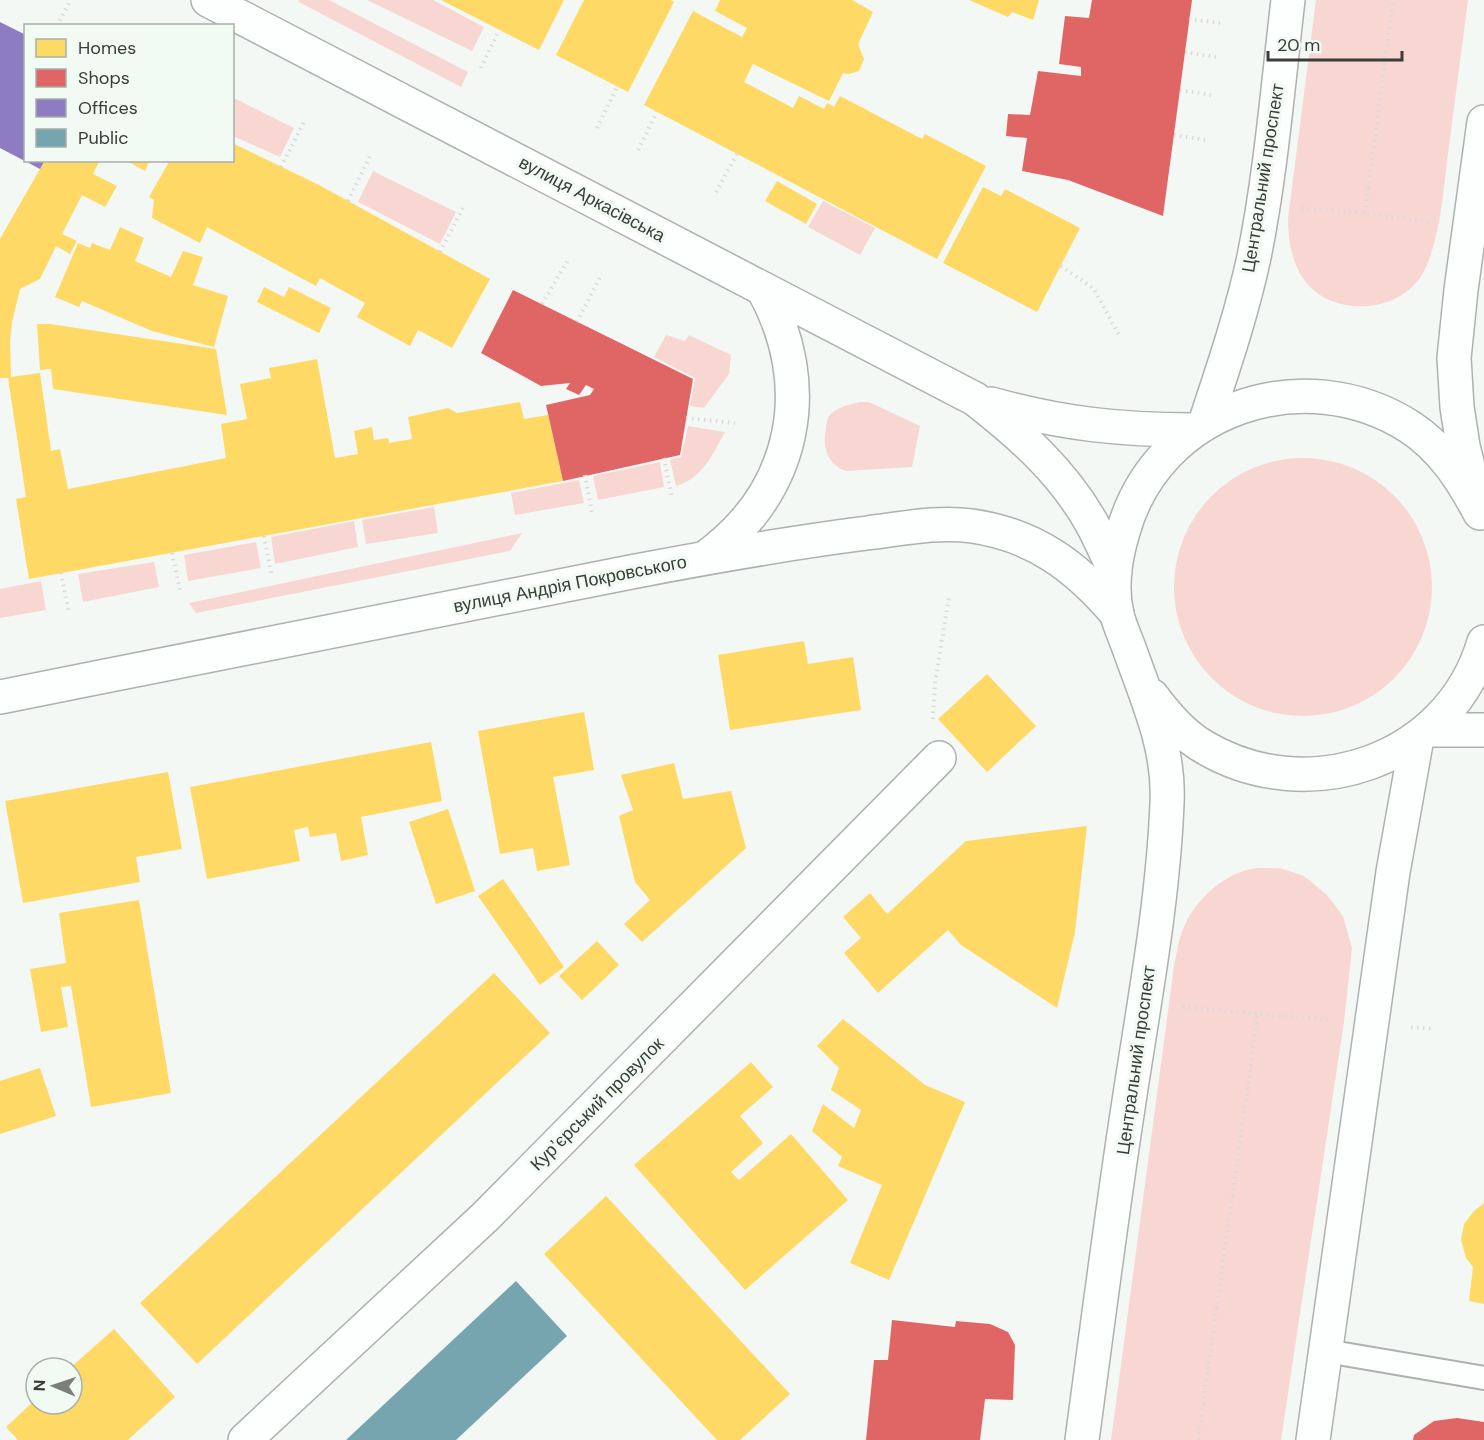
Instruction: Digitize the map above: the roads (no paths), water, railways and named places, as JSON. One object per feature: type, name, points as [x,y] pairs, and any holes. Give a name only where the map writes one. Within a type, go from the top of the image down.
[{"type":"main road","name":"вулиця Аркасівська","points":[[208,0],[975,399],[1020,434],[1058,475],[1091,521],[1115,572]]},
{"type":"main road","name":"Центральний проспект","points":[[1200,427],[1222,371],[1254,257],[1263,205],[1288,0]]},
{"type":"main road","points":[[1482,522],[1463,446],[1457,407],[1454,358],[1484,122]]},
{"type":"main road","points":[[705,558],[726,542],[760,503],[773,480],[786,445],[792,408],[792,370],[782,327],[763,289]]},
{"type":"main road","name":"вулиця Аркасівська","points":[[975,399],[1029,414],[1084,425],[1139,430],[1200,427],[1237,407],[1272,398],[1309,395],[1346,399],[1371,408],[1412,428],[1440,452],[1462,480],[1482,522]]},
{"type":"main road","points":[[1117,614],[1115,572],[1123,531],[1139,492],[1163,458],[1200,427]]},
{"type":"main road","name":"вулиця Андрія Покровського","points":[[0,697],[705,558],[927,526],[969,525],[1017,537],[1053,554],[1084,578],[1117,614]]},
{"type":"main road","name":"Центральний проспект","points":[[1082,1440],[1127,1112],[1157,916],[1167,800],[1164,753],[1156,723],[1117,614]]},
{"type":"main road","points":[[1141,681],[1168,717],[1203,746],[1244,766],[1289,775],[1334,773],[1378,761],[1422,734],[1457,698],[1479,659],[1484,642]]},
{"type":"main road","points":[[1422,734],[1484,730]]},
{"type":"main road","points":[[1312,1440],[1389,894],[1422,734]]},
{"type":"main road","name":"Курʼєрський провулок","points":[[245,1440],[485,1217],[939,758]]},
{"type":"lane","points":[[1326,1351],[1484,1378]]}]
